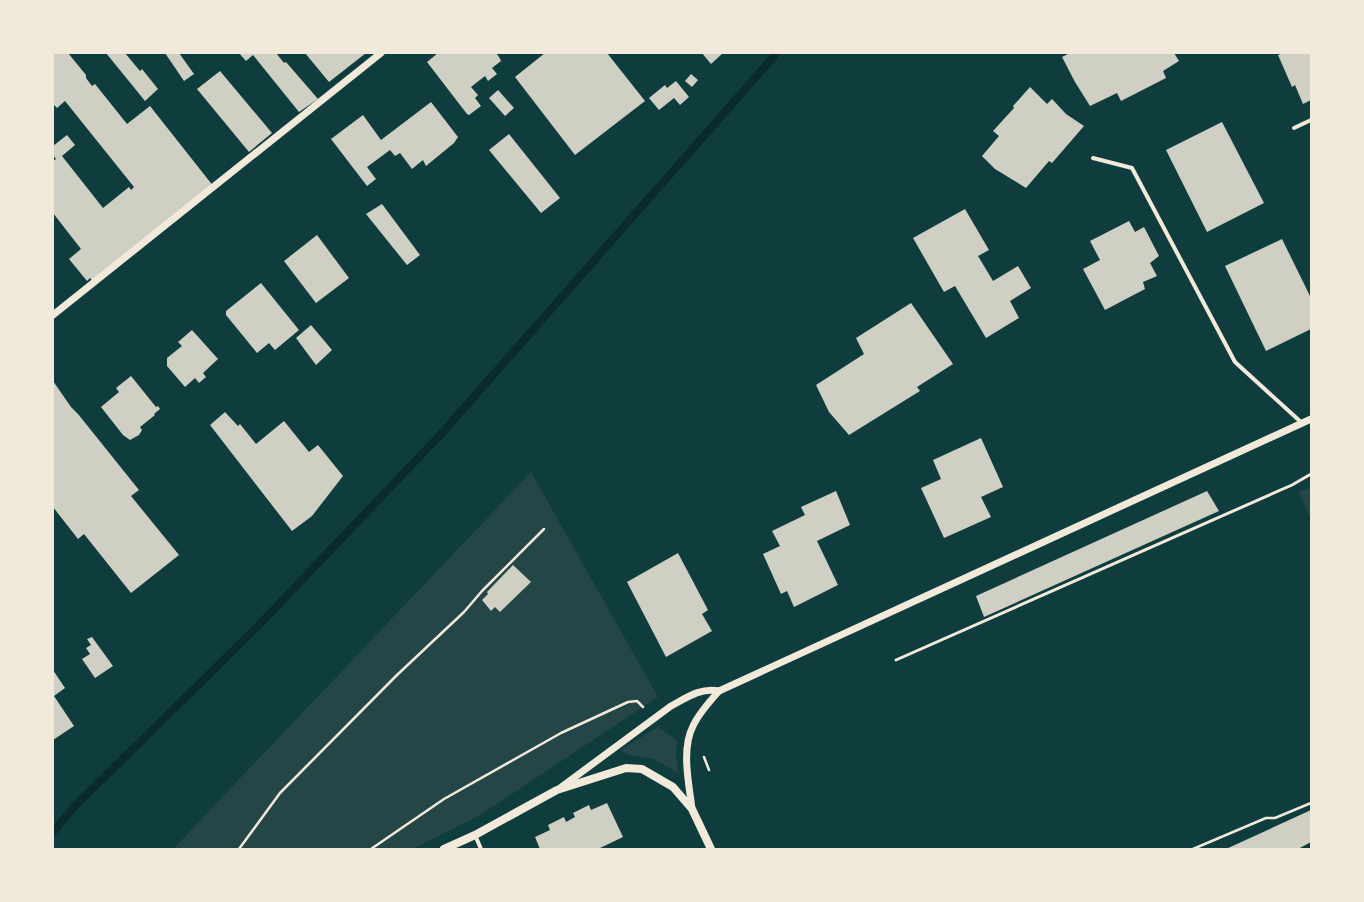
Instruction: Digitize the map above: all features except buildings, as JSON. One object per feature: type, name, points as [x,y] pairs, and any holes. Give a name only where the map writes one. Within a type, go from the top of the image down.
[{"type":"main road","points":[[444,849],[474,835],[557,790],[626,768],[642,768],[673,787],[692,809],[711,849]]},
{"type":"street","points":[[53,315],[381,53]]},
{"type":"street","points":[[1294,128],[1311,120]]},
{"type":"street","points":[[1093,158],[1132,168],[1235,362],[1302,423]]},
{"type":"street","points":[[692,809],[686,757],[689,739],[692,726],[704,708],[719,691],[1311,419]]},
{"type":"street","points":[[557,790],[671,706],[702,690],[711,689],[719,691]]},
{"type":"street","points":[[474,835],[481,849]]},
{"type":"lane","points":[[896,660],[1292,484],[1311,474]]},
{"type":"path","points":[[239,849],[280,793],[367,704],[464,612],[482,591],[544,529]]},
{"type":"path","points":[[371,849],[444,799],[561,733],[628,702],[637,701],[644,708]]},
{"type":"path","points":[[1193,849],[1266,818],[1275,818],[1311,803]]},
{"type":"shaded area","points":[[531,472],[658,697],[480,815],[412,849],[173,849]]},
{"type":"shaded area","points":[[1311,487],[1311,520],[1299,492]]},
{"type":"shaded area","points":[[658,727],[677,741],[676,753],[678,773],[654,759],[626,754],[622,751],[622,749]]},
{"type":"waterway","points":[[53,832],[75,806],[258,626],[442,433],[777,53]]}]
